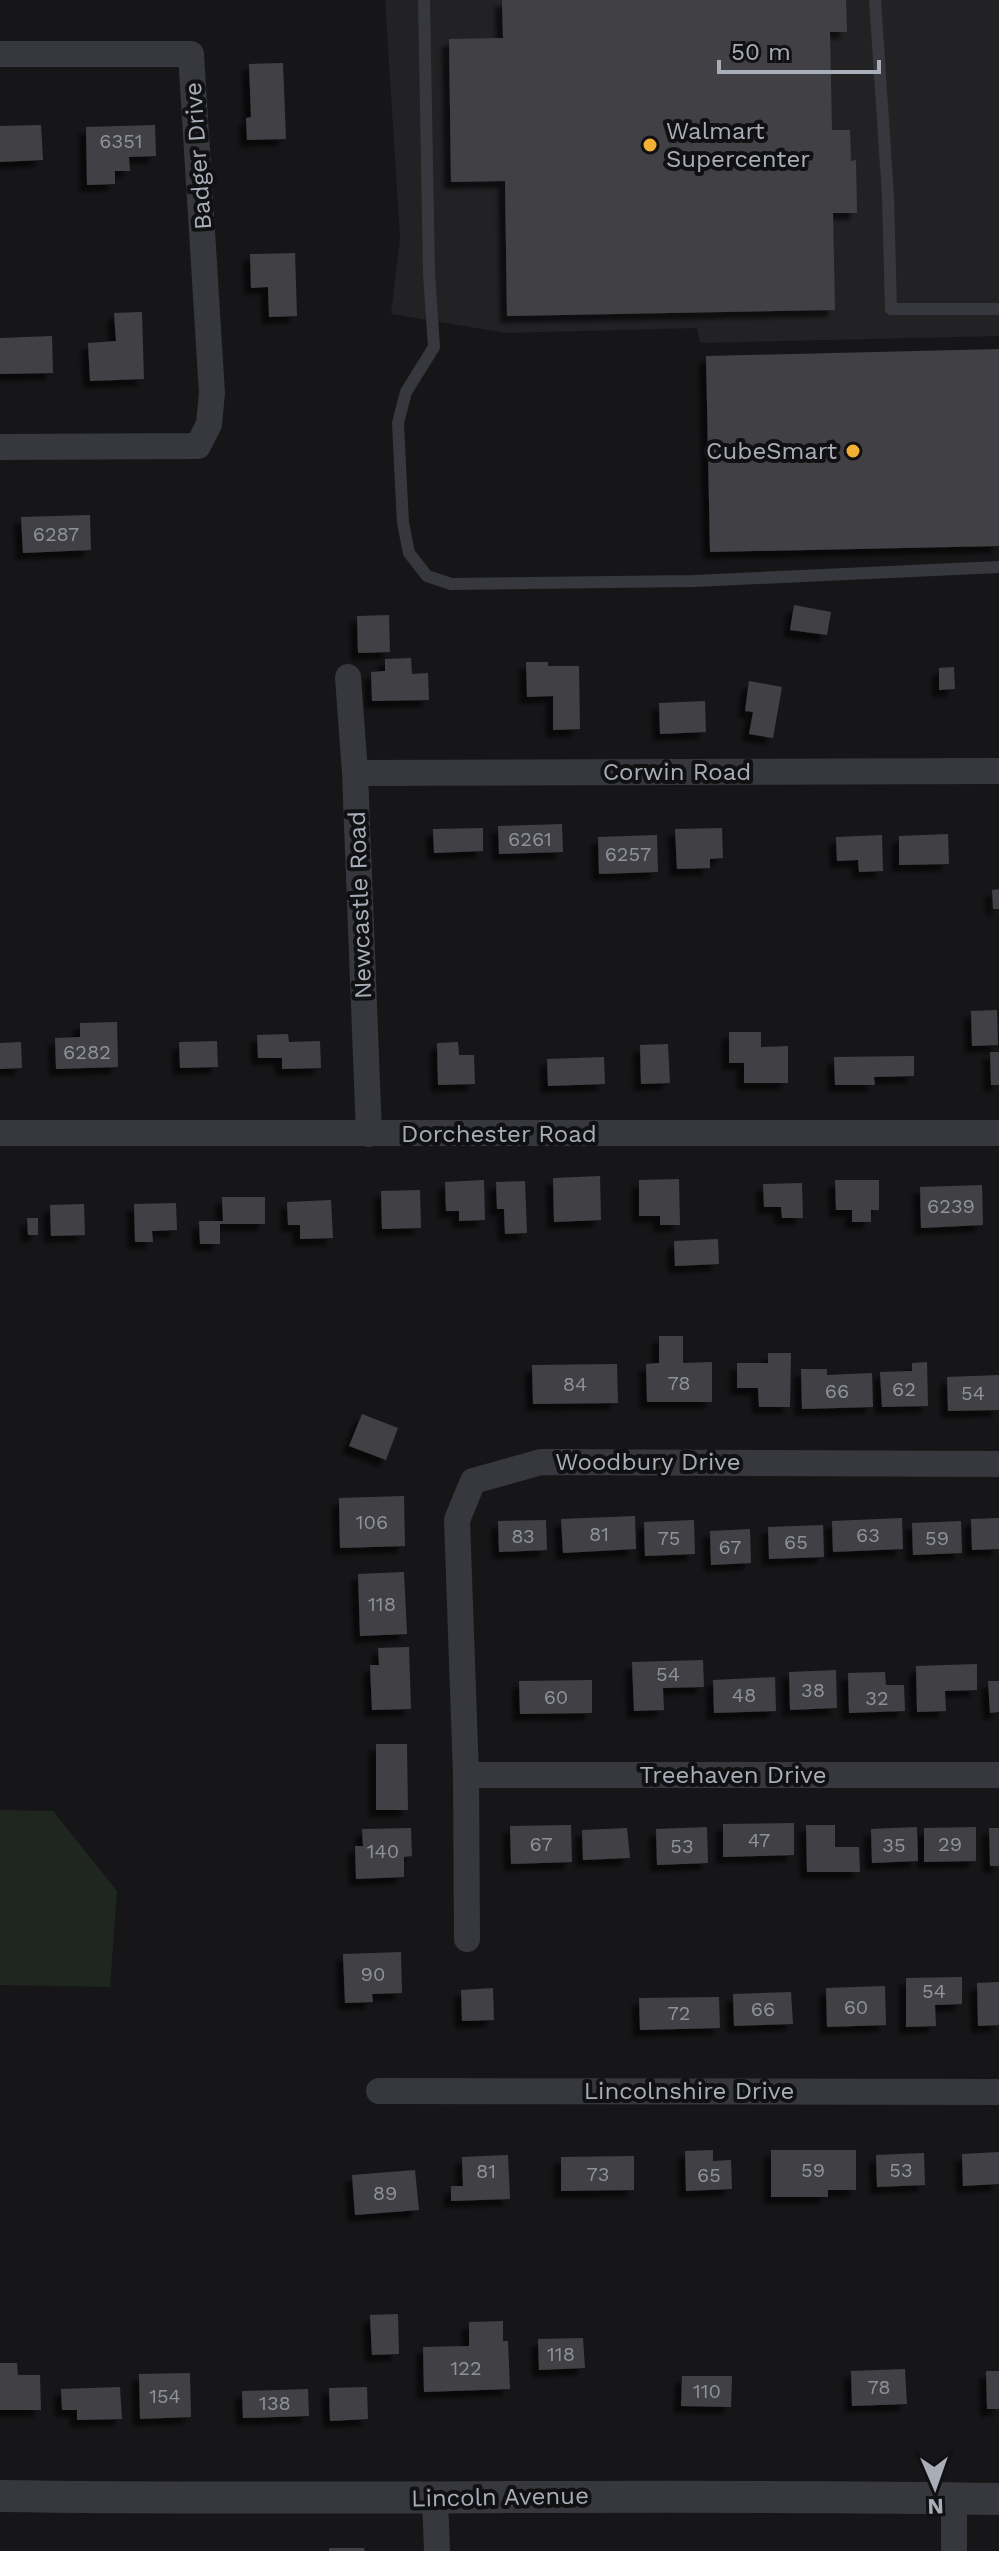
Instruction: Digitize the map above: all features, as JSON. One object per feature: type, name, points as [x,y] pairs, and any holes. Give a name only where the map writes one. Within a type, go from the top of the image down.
[{"type":"street","name":"Badger Drive","points":[[0,54],[191,54],[212,393],[209,424],[198,446],[0,447]]},
{"type":"street","name":"Newcastle Road","points":[[348,677],[355,773],[369,1134]]},
{"type":"street","name":"Corwin Road","points":[[355,773],[999,771]]},
{"type":"street","name":"Dorchester Road","points":[[0,1133],[999,1133]]},
{"type":"street","name":"Woodbury Drive","points":[[467,1939],[466,1775],[457,1520],[473,1481],[541,1462],[999,1464]]},
{"type":"street","name":"Treehaven Drive","points":[[466,1775],[999,1775]]},
{"type":"street","name":"Lincolnshire Drive","points":[[379,2091],[999,2092]]},
{"type":"street","name":"Lincoln Avenue","points":[[0,2496],[435,2499],[645,2495],[999,2499]]},
{"type":"street","points":[[954,2498],[954,2551]]},
{"type":"street","points":[[435,2499],[437,2551]]},
{"type":"lane","points":[[424,0],[429,273],[434,347],[406,392],[398,423],[403,523],[409,553],[427,576],[451,584],[694,581],[999,567]]},
{"type":"lane","points":[[875,0],[888,196],[891,309],[999,309]]},
{"type":"shaded area","points":[[385,0],[999,0],[999,336],[700,343],[697,328],[507,333],[391,314],[400,238]]},
{"type":"shaded area","points":[[0,1810],[53,1811],[117,1891],[110,1987],[0,1985]]},
{"type":"building","name":"Walmart Supercenter","points":[[502,0],[846,0],[847,32],[830,32],[832,130],[850,130],[851,161],[856,160],[857,213],[833,213],[835,310],[507,316],[505,181],[451,182],[449,39],[503,38]]},
{"type":"building","points":[[283,63],[286,139],[247,140],[246,118],[251,117],[249,64]]},
{"type":"building","points":[[41,125],[43,160],[0,162],[0,126]]},
{"type":"building","points":[[155,125],[156,156],[129,157],[130,171],[115,171],[115,184],[87,185],[86,127]]},
{"type":"building","points":[[295,253],[297,316],[269,317],[268,287],[251,288],[250,254]]},
{"type":"building","points":[[142,312],[144,379],[90,381],[88,343],[116,341],[114,313]]},
{"type":"building","points":[[52,336],[53,373],[0,374],[0,338]]},
{"type":"building","name":"CubeSmart","points":[[999,349],[999,546],[710,552],[706,356]]},
{"type":"building","points":[[90,515],[91,550],[23,553],[21,517]]},
{"type":"building","points":[[794,605],[831,612],[827,635],[790,630]]},
{"type":"building","points":[[389,615],[390,652],[358,653],[357,616]]},
{"type":"building","points":[[411,658],[412,674],[428,673],[429,700],[372,701],[371,672],[385,671],[385,659]]},
{"type":"building","points":[[526,662],[579,666],[580,729],[553,730],[553,696],[527,697]]},
{"type":"building","points":[[954,667],[955,689],[939,690],[939,668]]},
{"type":"building","points":[[749,681],[782,687],[773,738],[749,734],[753,712],[745,711]]},
{"type":"building","points":[[705,701],[706,732],[660,734],[659,703]]},
{"type":"building","points":[[562,824],[563,852],[499,854],[498,826]]},
{"type":"building","points":[[483,828],[483,851],[434,853],[433,829]]},
{"type":"building","points":[[722,828],[723,858],[710,859],[710,868],[677,869],[675,829]]},
{"type":"building","points":[[948,834],[949,864],[899,865],[899,836]]},
{"type":"building","points":[[657,835],[658,872],[599,874],[598,837]]},
{"type":"building","points":[[882,835],[883,871],[859,872],[858,860],[837,861],[836,837]]},
{"type":"building","points":[[999,889],[999,909],[993,909],[992,890]]},
{"type":"building","points":[[997,1010],[998,1045],[972,1046],[971,1011]]},
{"type":"building","points":[[117,1022],[118,1067],[56,1069],[55,1038],[80,1037],[80,1023]]},
{"type":"building","points":[[729,1032],[761,1032],[761,1047],[788,1046],[788,1083],[744,1083],[744,1063],[729,1063]]},
{"type":"building","points":[[288,1034],[289,1042],[320,1041],[321,1068],[282,1069],[282,1058],[258,1058],[257,1035]]},
{"type":"building","points":[[217,1041],[218,1067],[180,1068],[179,1042]]},
{"type":"building","points":[[21,1042],[22,1068],[0,1069],[0,1043]]},
{"type":"building","points":[[458,1042],[459,1055],[474,1055],[475,1084],[438,1085],[437,1043]]},
{"type":"building","points":[[668,1044],[670,1083],[641,1084],[640,1045]]},
{"type":"building","points":[[990,1052],[999,1052],[999,1085],[991,1085]]},
{"type":"building","points":[[914,1056],[914,1076],[874,1077],[875,1085],[835,1085],[834,1057]]},
{"type":"building","points":[[604,1057],[605,1084],[548,1086],[547,1059]]},
{"type":"building","points":[[600,1176],[601,1220],[554,1222],[553,1178]]},
{"type":"building","points":[[679,1179],[680,1225],[660,1225],[660,1216],[639,1216],[639,1180]]},
{"type":"building","points":[[484,1180],[485,1220],[459,1221],[459,1211],[446,1211],[445,1182]]},
{"type":"building","points":[[835,1180],[879,1180],[879,1210],[871,1210],[871,1222],[852,1222],[852,1210],[836,1210]]},
{"type":"building","points":[[525,1181],[527,1233],[505,1234],[504,1209],[497,1209],[496,1182]]},
{"type":"building","points":[[802,1183],[803,1218],[782,1218],[781,1207],[764,1207],[763,1184]]},
{"type":"building","points":[[982,1185],[983,1225],[921,1228],[920,1187]]},
{"type":"building","points":[[420,1190],[421,1228],[382,1229],[381,1191]]},
{"type":"building","points":[[222,1197],[265,1197],[265,1224],[220,1224],[220,1244],[200,1244],[199,1221],[223,1221]]},
{"type":"building","points":[[331,1200],[333,1238],[300,1239],[300,1225],[288,1225],[287,1202]]},
{"type":"building","points":[[176,1203],[177,1230],[152,1231],[153,1242],[135,1242],[134,1204]]},
{"type":"building","points":[[84,1204],[85,1235],[51,1236],[50,1205]]},
{"type":"building","points":[[27,1218],[38,1218],[38,1235],[28,1235]]},
{"type":"building","points":[[718,1239],[719,1264],[675,1266],[674,1241]]},
{"type":"building","points":[[659,1336],[683,1336],[683,1363],[712,1362],[712,1402],[647,1402],[646,1364],[659,1363]]},
{"type":"building","points":[[768,1353],[791,1353],[790,1407],[759,1407],[758,1388],[737,1388],[737,1363],[768,1363]]},
{"type":"building","points":[[927,1362],[928,1406],[882,1407],[880,1372],[912,1371],[912,1363]]},
{"type":"building","points":[[617,1364],[618,1403],[533,1404],[532,1365]]},
{"type":"building","points":[[801,1369],[827,1369],[827,1375],[872,1373],[873,1407],[802,1409]]},
{"type":"building","points":[[999,1375],[999,1410],[948,1411],[947,1377]]},
{"type":"building","points":[[362,1414],[398,1428],[386,1460],[349,1446]]},
{"type":"building","points":[[404,1496],[405,1546],[340,1548],[339,1498]]},
{"type":"building","points":[[635,1516],[636,1549],[563,1553],[561,1519]]},
{"type":"building","points":[[902,1518],[903,1549],[833,1552],[832,1521]]},
{"type":"building","points":[[999,1518],[999,1549],[972,1550],[971,1519]]},
{"type":"building","points":[[546,1520],[547,1550],[499,1552],[498,1521]]},
{"type":"building","points":[[694,1520],[695,1554],[645,1556],[644,1522]]},
{"type":"building","points":[[961,1521],[962,1553],[913,1555],[912,1523]]},
{"type":"building","points":[[823,1525],[824,1557],[769,1559],[768,1527]]},
{"type":"building","points":[[750,1529],[751,1563],[711,1565],[710,1531]]},
{"type":"building","points":[[404,1572],[407,1634],[360,1636],[358,1574]]},
{"type":"building","points":[[409,1647],[411,1709],[372,1710],[370,1665],[379,1665],[378,1648]]},
{"type":"building","points":[[703,1660],[704,1687],[663,1688],[664,1710],[634,1711],[632,1662]]},
{"type":"building","points":[[977,1664],[977,1690],[945,1691],[946,1711],[917,1712],[916,1666]]},
{"type":"building","points":[[836,1670],[837,1708],[790,1710],[789,1672]]},
{"type":"building","points":[[885,1672],[886,1685],[904,1685],[905,1711],[849,1713],[848,1673]]},
{"type":"building","points":[[775,1677],[776,1711],[714,1713],[713,1680]]},
{"type":"building","points":[[592,1680],[592,1713],[520,1714],[519,1681]]},
{"type":"building","points":[[988,1681],[999,1681],[999,1712],[990,1713]]},
{"type":"building","points":[[376,1744],[407,1744],[408,1810],[376,1810]]},
{"type":"building","points":[[794,1823],[794,1855],[723,1857],[723,1824]]},
{"type":"building","points":[[571,1825],[572,1862],[511,1864],[510,1826]]},
{"type":"building","points":[[806,1825],[835,1825],[835,1847],[859,1847],[860,1872],[807,1872]]},
{"type":"building","points":[[707,1827],[708,1863],[657,1865],[656,1829]]},
{"type":"building","points":[[917,1827],[918,1861],[872,1863],[871,1829]]},
{"type":"building","points":[[976,1827],[976,1861],[924,1862],[924,1828]]},
{"type":"building","points":[[411,1828],[412,1856],[404,1857],[404,1877],[356,1879],[355,1846],[363,1846],[362,1829]]},
{"type":"building","points":[[627,1828],[630,1858],[583,1860],[582,1830]]},
{"type":"building","points":[[989,1828],[999,1828],[999,1866],[990,1866]]},
{"type":"building","points":[[401,1952],[402,1993],[372,1994],[373,2002],[345,2003],[343,1954]]},
{"type":"building","points":[[962,1977],[962,2004],[935,2005],[936,2026],[906,2027],[906,1978]]},
{"type":"building","points":[[999,1982],[999,2025],[978,2026],[977,1983]]},
{"type":"building","points":[[885,1986],[886,2025],[827,2027],[826,1988]]},
{"type":"building","points":[[493,1988],[494,2020],[462,2021],[461,1990]]},
{"type":"building","points":[[791,1992],[793,2024],[734,2026],[733,1994]]},
{"type":"building","points":[[719,1997],[720,2028],[640,2030],[639,1998]]},
{"type":"building","points":[[713,2150],[713,2161],[731,2160],[732,2189],[686,2191],[685,2151]]},
{"type":"building","points":[[771,2150],[856,2150],[856,2190],[828,2190],[828,2197],[771,2197]]},
{"type":"building","points":[[999,2152],[999,2184],[963,2186],[962,2154]]},
{"type":"building","points":[[924,2153],[925,2185],[877,2187],[876,2155]]},
{"type":"building","points":[[508,2155],[510,2199],[451,2201],[451,2186],[463,2186],[462,2157]]},
{"type":"building","points":[[634,2156],[634,2190],[561,2191],[561,2157]]},
{"type":"building","points":[[415,2170],[419,2210],[355,2215],[352,2175]]},
{"type":"building","points":[[398,2314],[399,2354],[372,2355],[370,2315]]},
{"type":"building","points":[[503,2321],[503,2341],[508,2341],[510,2389],[424,2392],[423,2347],[469,2346],[469,2322]]},
{"type":"building","points":[[583,2338],[585,2368],[539,2370],[538,2339]]},
{"type":"building","points":[[0,2363],[17,2363],[18,2375],[40,2375],[41,2410],[0,2410]]},
{"type":"building","points":[[905,2369],[907,2404],[852,2406],[851,2371]]},
{"type":"building","points":[[986,2371],[999,2371],[999,2409],[987,2409]]},
{"type":"building","points":[[190,2373],[191,2417],[140,2419],[139,2374]]},
{"type":"building","points":[[682,2376],[732,2376],[731,2407],[681,2406]]},
{"type":"building","points":[[120,2387],[122,2419],[77,2420],[77,2410],[62,2410],[61,2389]]},
{"type":"building","points":[[367,2387],[368,2419],[330,2421],[329,2388]]},
{"type":"building","points":[[308,2389],[309,2416],[243,2418],[242,2391]]},
{"type":"building","points":[[329,2548],[364,2548],[365,2551],[329,2551]]},
{"type":"place","name":"Walmart Supercenter","points":[[650,145]]},
{"type":"place","name":"CubeSmart","points":[[853,451]]}]
